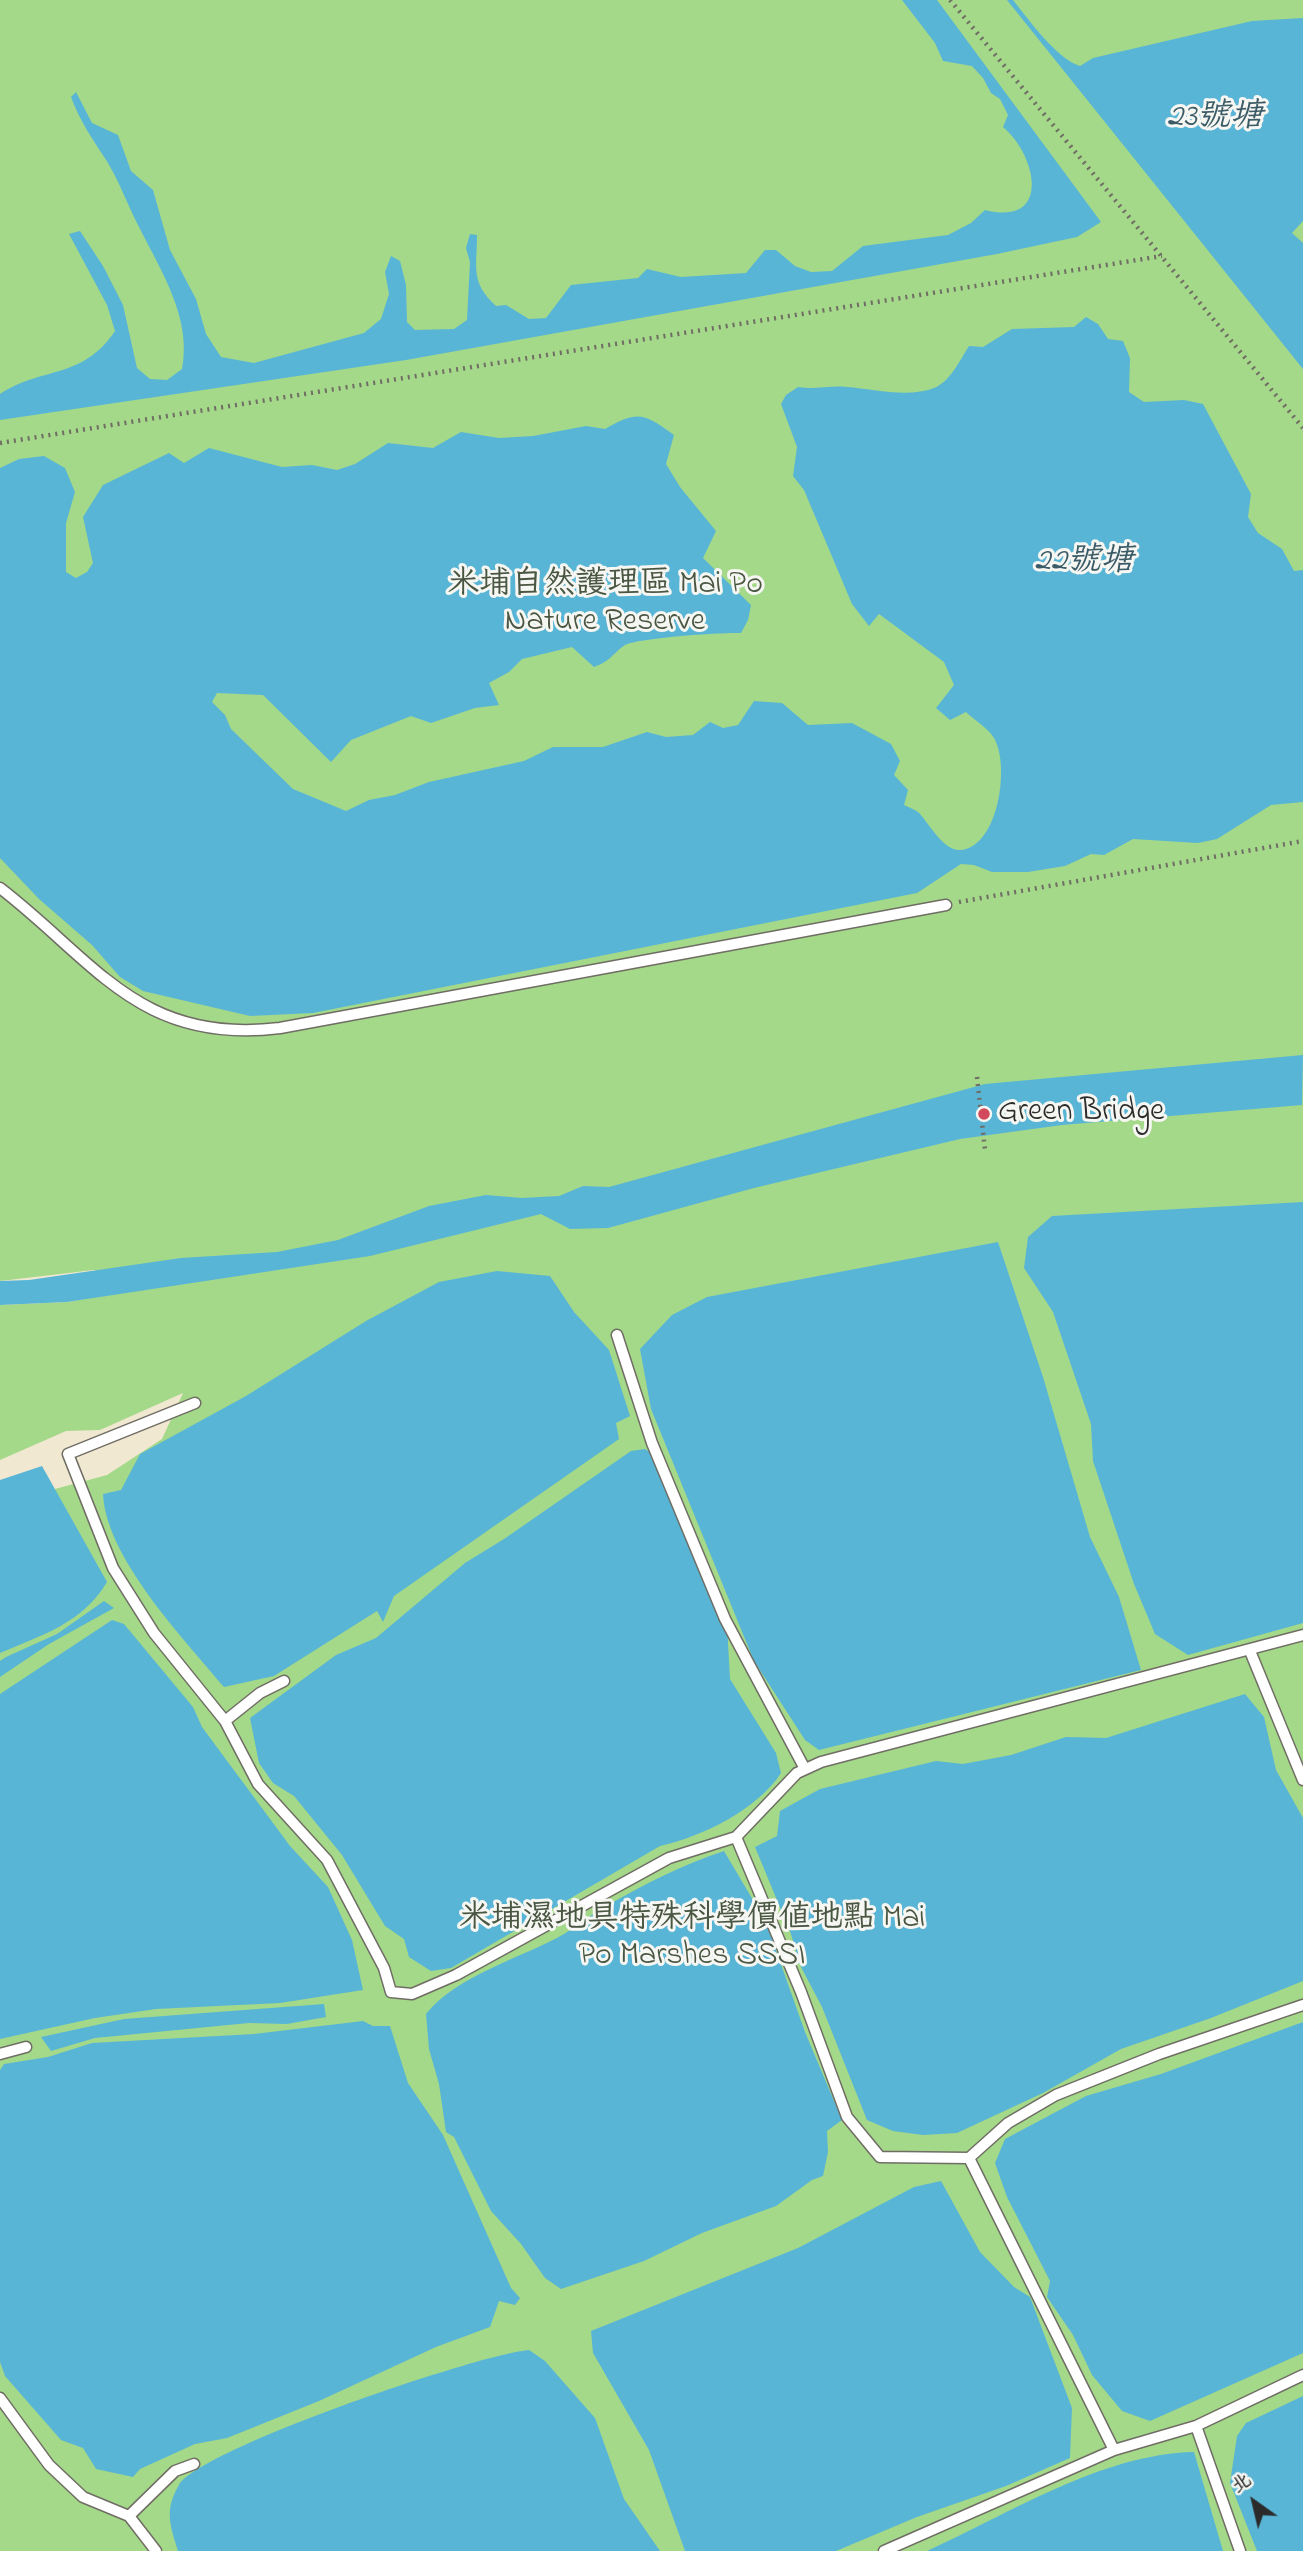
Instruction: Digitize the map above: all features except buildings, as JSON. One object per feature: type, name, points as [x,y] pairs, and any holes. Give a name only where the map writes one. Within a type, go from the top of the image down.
[{"type":"lane","points":[[0,888],[101,977],[128,997],[183,1020],[250,1031],[946,905]]},
{"type":"lane","points":[[617,1335],[652,1443],[725,1619],[805,1769]]},
{"type":"lane","points":[[195,1404],[68,1454],[113,1568],[154,1633],[225,1720],[258,1784],[327,1860],[384,1968],[391,1992],[412,1994],[456,1975],[669,1858],[736,1837],[797,1773],[805,1769],[1250,1651],[1303,1634]]},
{"type":"lane","points":[[1250,1651],[1303,1780]]},
{"type":"lane","points":[[225,1720],[260,1693],[284,1681]]},
{"type":"lane","points":[[736,1837],[801,1992],[847,2117],[880,2157],[969,2158],[1008,2123],[1056,2095],[1159,2054],[1303,2005]]},
{"type":"lane","points":[[0,2054],[26,2047]]},
{"type":"lane","points":[[969,2158],[1114,2450]]},
{"type":"lane","points":[[884,2551],[1114,2450],[1196,2426],[1303,2375]]},
{"type":"lane","points":[[0,2398],[49,2465],[83,2497],[129,2516],[156,2551]]},
{"type":"lane","points":[[1196,2426],[1240,2551]]},
{"type":"lane","points":[[129,2516],[175,2471],[194,2464]]},
{"type":"path","points":[[950,0],[1303,428]]},
{"type":"path","points":[[0,443],[1162,257]]},
{"type":"path","points":[[946,905],[1303,841]]},
{"type":"path","points":[[977,1077],[985,1150]]},
{"type":"green space","points":[[0,0],[1303,0],[1303,2551],[0,2551],[0,1494],[40,1493],[107,1475],[162,1439],[183,1393],[100,1430],[66,1431],[0,1460],[0,1305],[67,1302],[150,1288],[94,1270],[0,1281]]},
{"type":"water","points":[[902,0],[937,0],[1101,222],[1077,237],[997,254],[406,360],[0,420],[0,394],[16,385],[89,358],[115,331],[107,305],[69,234],[80,231],[103,266],[123,305],[137,368],[150,379],[167,380],[182,369],[183,331],[179,313],[165,278],[112,171],[79,115],[71,97],[76,92],[92,123],[118,135],[131,171],[153,190],[170,250],[196,299],[206,334],[221,357],[254,363],[364,333],[381,319],[389,294],[385,272],[391,256],[400,261],[406,285],[407,322],[415,330],[454,329],[467,320],[470,262],[466,248],[470,234],[477,235],[476,266],[482,289],[496,306],[506,305],[529,319],[546,318],[571,285],[638,278],[647,269],[681,277],[746,273],[765,250],[776,250],[795,266],[811,272],[832,271],[863,246],[948,235],[971,223],[985,210],[1007,212],[1021,208],[1029,198],[1032,185],[1030,170],[1024,154],[1003,127],[1008,115],[1000,99],[991,93],[972,66],[943,61],[935,43]]},
{"type":"water","name":"23號塘","points":[[1007,0],[1013,0],[1053,47],[1080,66],[1093,58],[1252,21],[1303,18],[1303,221],[1292,233],[1303,243],[1303,369]]},
{"type":"water","name":"22號塘","points":[[1086,317],[1098,324],[1108,339],[1123,341],[1130,358],[1129,392],[1144,402],[1184,400],[1203,404],[1251,494],[1248,517],[1258,533],[1282,549],[1294,571],[1303,570],[1303,802],[1271,805],[1217,839],[1198,843],[1133,839],[1104,855],[1091,854],[1065,866],[1028,872],[992,872],[974,865],[961,864],[917,893],[313,1013],[250,1016],[143,991],[120,977],[92,945],[39,899],[0,858],[0,468],[19,459],[44,456],[65,468],[75,492],[66,523],[66,572],[76,578],[87,572],[93,563],[83,517],[103,485],[169,453],[184,463],[209,448],[282,467],[312,465],[337,470],[355,464],[388,443],[433,448],[461,432],[499,438],[533,436],[586,426],[605,429],[633,417],[648,418],[674,435],[666,464],[680,487],[716,531],[703,558],[751,605],[748,620],[741,633],[633,642],[594,667],[572,647],[522,659],[509,672],[489,683],[499,705],[475,708],[431,723],[411,716],[351,740],[331,762],[263,695],[217,693],[212,702],[225,715],[231,729],[293,789],[346,811],[369,800],[395,795],[429,782],[524,761],[553,747],[603,747],[647,732],[666,737],[693,735],[710,722],[723,728],[738,725],[754,701],[782,703],[808,725],[852,723],[891,744],[900,761],[894,775],[908,790],[904,805],[918,812],[948,846],[961,850],[974,845],[984,835],[998,803],[1001,766],[994,738],[966,712],[950,720],[936,708],[954,685],[944,662],[879,614],[869,626],[852,604],[804,490],[793,476],[797,447],[781,404],[786,395],[798,387],[841,387],[902,393],[924,391],[945,381],[969,346],[983,347],[1012,329],[1074,327]]},
{"type":"water","points":[[1303,1055],[1302,1105],[1062,1125],[960,1139],[754,1188],[608,1228],[570,1229],[541,1214],[370,1256],[67,1302],[0,1305],[0,1281],[29,1280],[181,1258],[277,1252],[338,1240],[429,1206],[486,1195],[522,1198],[559,1196],[583,1186],[609,1187],[985,1084]]},
{"type":"water","points":[[1303,1202],[1303,1623],[1188,1655],[1155,1634],[1134,1584],[1093,1461],[1091,1424],[1053,1312],[1024,1268],[1028,1237],[1052,1216]]},
{"type":"water","points":[[998,1242],[1043,1377],[1090,1537],[1119,1597],[1141,1670],[819,1750],[805,1740],[754,1661],[651,1409],[640,1349],[672,1315],[707,1297]]},
{"type":"water","points":[[497,1271],[550,1276],[574,1312],[609,1350],[630,1416],[616,1423],[619,1439],[394,1596],[383,1622],[377,1611],[274,1676],[224,1687],[169,1622],[132,1571],[107,1519],[103,1494],[121,1490],[140,1454],[246,1396],[366,1321],[439,1282]]},
{"type":"water","points":[[645,1449],[659,1458],[727,1625],[730,1679],[776,1753],[781,1773],[758,1798],[728,1820],[693,1836],[660,1846],[451,1968],[431,1971],[409,1957],[404,1939],[385,1926],[342,1855],[294,1796],[273,1783],[259,1763],[250,1718],[336,1655],[376,1638],[465,1563],[631,1451]]},
{"type":"water","points":[[42,1466],[107,1582],[74,1618],[0,1653],[0,1480]]},
{"type":"water","points":[[104,1601],[114,1608],[49,1644],[0,1677],[0,1661],[57,1634]]},
{"type":"water","points":[[112,1620],[124,1624],[193,1707],[202,1727],[290,1846],[328,1887],[352,1940],[363,1990],[280,2003],[156,2009],[95,2018],[0,2039],[0,1694]]},
{"type":"water","points":[[1245,1694],[1264,1717],[1276,1770],[1303,1818],[1303,1981],[1211,2018],[1121,2049],[1043,2093],[957,2133],[923,2135],[893,2131],[867,2120],[822,2007],[800,1965],[791,1934],[755,1847],[777,1836],[780,1811],[820,1789],[936,1761],[963,1764],[1011,1755],[1066,1737],[1106,1738]]},
{"type":"water","points":[[724,1851],[766,1922],[805,2032],[842,2120],[827,2131],[828,2152],[823,2176],[812,2180],[776,2206],[702,2233],[644,2261],[561,2289],[545,2278],[521,2244],[491,2211],[454,2137],[446,2132],[439,2084],[429,2049],[426,2014],[439,2000],[472,1978],[564,1934],[602,1908],[650,1882]]},
{"type":"water","points":[[324,2004],[326,2017],[287,2024],[249,2023],[95,2038],[51,2051],[41,2037],[124,2019]]},
{"type":"water","points":[[363,2021],[373,2026],[390,2026],[408,2083],[443,2135],[511,2288],[520,2298],[515,2305],[499,2301],[490,2327],[436,2347],[319,2401],[227,2438],[195,2444],[140,2469],[133,2477],[96,2469],[83,2448],[61,2440],[5,2376],[0,2362],[0,2070],[4,2064],[48,2057],[92,2043],[254,2034]]},
{"type":"water","points":[[1303,2022],[1303,2353],[1150,2421],[1122,2411],[1092,2375],[1073,2335],[1047,2297],[1050,2281],[1007,2197],[995,2163],[1005,2139],[1086,2096],[1161,2074]]},
{"type":"water","points":[[941,2181],[980,2252],[1014,2287],[1030,2297],[1072,2408],[1070,2458],[1006,2486],[917,2517],[836,2551],[685,2551],[649,2450],[593,2353],[591,2331],[798,2248],[914,2187]]},
{"type":"water","points":[[529,2350],[545,2361],[595,2418],[624,2499],[660,2551],[178,2551],[170,2518],[171,2502],[179,2485],[198,2469],[236,2449],[343,2406],[456,2368]]},
{"type":"water","points":[[1303,2396],[1303,2551],[1257,2551],[1230,2483],[1237,2436],[1246,2423]]},
{"type":"water","points":[[1194,2452],[1223,2551],[927,2551],[1090,2474],[1159,2455]]},
{"type":"place","name":"Green Bridge","points":[[984,1114]]},
{"type":"park label","name":"米埔自然護理區 Mai Po Nature Reserve","points":[[605,606]]},
{"type":"park label","name":"米埔濕地具特殊科學價值地點 Mai Po Marshes SSSI","points":[[692,1940]]}]
